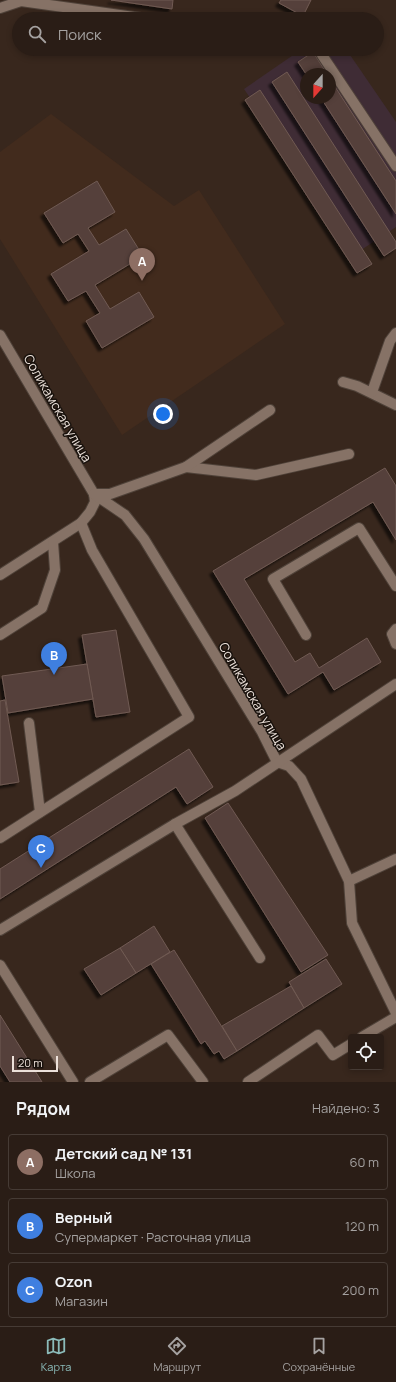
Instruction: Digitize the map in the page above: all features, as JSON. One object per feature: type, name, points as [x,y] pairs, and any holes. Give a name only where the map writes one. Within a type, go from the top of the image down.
[{"type":"street","points":[[0,8],[21,0],[101,12]]},
{"type":"street","points":[[323,56],[396,166]]},
{"type":"street","points":[[372,392],[390,341],[396,333]]},
{"type":"street","name":"Соликамская улица","points":[[0,334],[5,352],[94,494],[125,515],[144,539],[258,725],[277,762],[289,766],[301,779],[349,881],[352,923],[396,1013]]},
{"type":"street","points":[[343,382],[372,392],[396,405]]},
{"type":"street","points":[[0,575],[81,524],[95,502],[94,494],[110,494],[186,467],[270,410]]},
{"type":"street","points":[[186,467],[256,475],[349,454]]},
{"type":"street","points":[[0,838],[189,717],[92,550],[81,524]]},
{"type":"street","points":[[306,635],[273,579],[358,528],[396,586]]},
{"type":"street","points":[[0,635],[42,608],[55,570],[53,542]]},
{"type":"street","points":[[396,629],[392,634],[396,644]]},
{"type":"street","points":[[0,930],[175,824],[235,791],[396,684]]},
{"type":"street","points":[[29,723],[40,812]]},
{"type":"street","points":[[175,824],[260,958]]},
{"type":"street","points":[[349,881],[396,859]]},
{"type":"street","points":[[0,965],[73,1082]]},
{"type":"street","points":[[367,1034],[396,1017]]},
{"type":"street","points":[[90,1082],[168,1035],[202,1082]]},
{"type":"street","points":[[248,1082],[318,1035],[333,1055],[348,1046]]},
{"type":"shaded area","points":[[292,56],[351,56],[396,122],[396,227],[355,254],[244,89]]},
{"type":"shaded area","points":[[51,114],[174,206],[199,190],[285,324],[122,435],[0,239],[0,152]]},
{"type":"building","points":[[111,0],[173,0],[172,9]]},
{"type":"building","points":[[281,0],[311,0],[305,12],[296,12],[279,3]]},
{"type":"building","points":[[307,56],[316,56],[323,68],[302,68],[298,62]]},
{"type":"building","points":[[287,72],[300,92],[300,104],[308,104],[396,242],[396,248],[384,256],[272,82]]},
{"type":"building","points":[[336,88],[396,181],[396,214],[325,104],[336,104]]},
{"type":"building","points":[[260,90],[372,264],[357,273],[245,100]]},
{"type":"building","points":[[97,181],[115,212],[88,228],[99,245],[126,229],[143,256],[95,285],[110,309],[139,292],[154,317],[102,348],[86,321],[100,313],[86,291],[68,301],[51,274],[89,251],[78,234],[63,243],[44,213]]},
{"type":"building","points":[[385,468],[396,486],[396,540],[373,502],[244,579],[295,662],[310,653],[319,668],[367,638],[381,662],[334,690],[323,672],[288,694],[213,571]]},
{"type":"building","points":[[116,630],[130,712],[96,717],[82,635]]},
{"type":"building","points":[[87,664],[93,699],[8,713],[2,676]]},
{"type":"building","points":[[5,700],[19,782],[0,785],[0,701]]},
{"type":"building","points":[[189,749],[213,787],[187,804],[176,787],[0,899],[0,869]]},
{"type":"building","points":[[228,803],[328,955],[301,972],[205,818]]},
{"type":"building","points":[[154,926],[170,952],[136,973],[120,948]]},
{"type":"building","points":[[120,948],[136,973],[101,995],[84,969]]},
{"type":"building","points":[[174,950],[237,1051],[224,1059],[219,1051],[214,1054],[205,1041],[201,1044],[151,964]]},
{"type":"building","points":[[326,959],[342,984],[304,1008],[289,982]]},
{"type":"building","points":[[291,986],[304,1008],[237,1051],[222,1026]]},
{"type":"building","points":[[0,1015],[42,1082],[10,1082],[0,1066]]},
{"type":"place","name":"Детский сад № 131","points":[[142,281]]},
{"type":"place","name":"Верный","points":[[54,675]]},
{"type":"place","name":"Ozon","points":[[41,868]]}]
